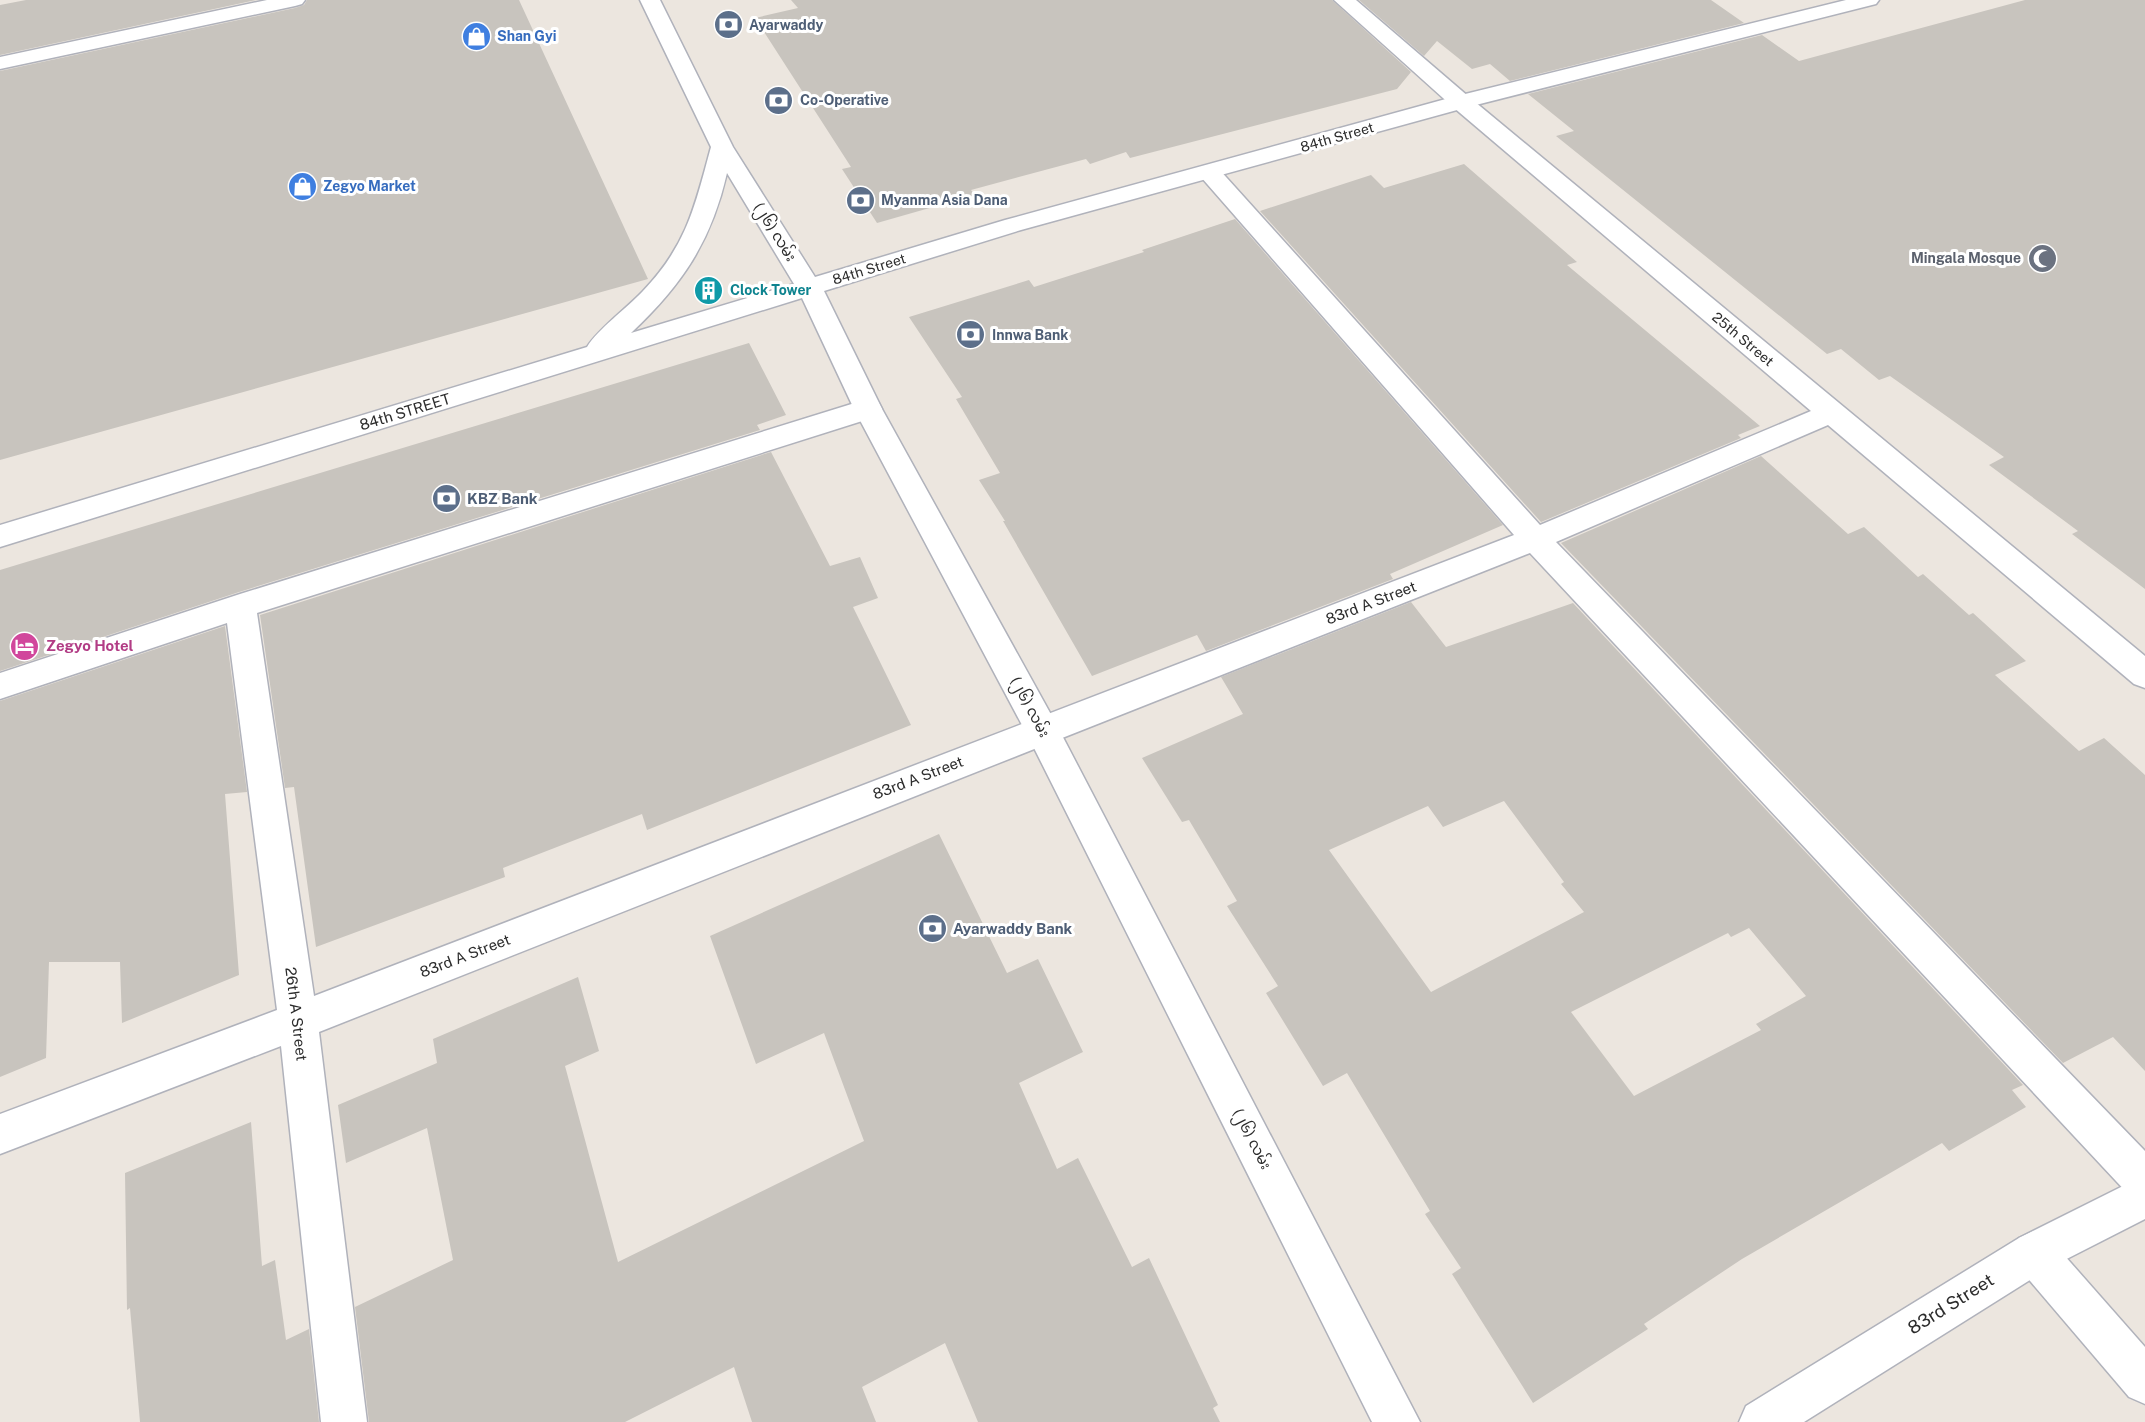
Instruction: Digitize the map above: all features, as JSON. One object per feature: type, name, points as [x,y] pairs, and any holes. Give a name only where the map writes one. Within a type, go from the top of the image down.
[{"type":"street","points":[[0,63],[295,0]]},
{"type":"street","name":"(၂၆) လမ်း","points":[[650,0],[722,147],[809,287],[868,409],[1042,730],[1397,1422]]},
{"type":"street","name":"25th Street","points":[[1344,0],[1461,102],[2145,675]]},
{"type":"street","name":"84th Street","points":[[809,287],[1013,225],[1461,102],[1869,0]]},
{"type":"street","points":[[590,356],[628,323],[673,272],[698,231],[722,147]]},
{"type":"street","points":[[1209,172],[1535,539],[2145,1181]]},
{"type":"street","name":"84th STREET","points":[[0,536],[809,287]]},
{"type":"street","points":[[0,686],[240,606],[868,409]]},
{"type":"street","name":"83rd A Street","points":[[0,1134],[298,1021],[1535,539],[1832,413]]},
{"type":"street","name":"26th A Street","points":[[240,606],[298,1021],[344,1422]]},
{"type":"street","name":"83rd Street","points":[[1762,1422],[2034,1252],[2145,1196]]},
{"type":"street","points":[[2034,1252],[2145,1382]]},
{"type":"building","points":[[26,0],[256,0],[0,55],[0,5]]},
{"type":"building","name":"Zegyo Market","points":[[307,0],[519,0],[648,279],[0,460],[0,71],[295,8],[304,5]]},
{"type":"building","points":[[791,0],[1332,0],[1411,72],[1397,89],[1130,158],[1126,152],[1090,164],[1086,159],[971,190],[975,195],[877,223],[842,169],[851,167],[755,18],[798,8]]},
{"type":"building","points":[[1359,0],[1711,0],[1744,23],[1510,81],[1490,64],[1472,69],[1437,41],[1424,56]]},
{"type":"building","points":[[2025,0],[2145,0],[2145,589],[2072,534],[2078,531],[1989,465],[2004,457],[1890,376],[1879,380],[1841,349],[1827,354],[1556,136],[1574,131],[1528,94],[1762,35],[1799,61]]},
{"type":"building","points":[[1464,164],[1577,262],[1567,265],[1760,426],[1738,435],[1741,438],[1541,522],[1260,211],[1371,175],[1384,188]]},
{"type":"building","points":[[1235,219],[1503,525],[1390,574],[1393,579],[1206,651],[1197,635],[1092,676],[1003,521],[1005,521],[979,480],[1000,473],[956,399],[962,397],[909,317],[1029,280],[1034,287],[1144,252],[1142,250]]},
{"type":"building","points":[[749,343],[786,415],[757,425],[760,430],[239,592],[0,671],[0,570]]},
{"type":"building","points":[[771,452],[830,566],[860,557],[878,598],[853,607],[911,725],[647,830],[642,814],[503,868],[505,877],[316,947],[294,787],[285,788],[260,615]]},
{"type":"building","points":[[1761,456],[1848,534],[1864,527],[1918,577],[1923,574],[1969,615],[1973,613],[2026,661],[1995,675],[2079,751],[2104,738],[2145,775],[2145,1071],[2113,1037],[2063,1063],[1561,543]]},
{"type":"building","points":[[1411,602],[1446,647],[1573,603],[2023,1085],[2012,1090],[2026,1107],[1949,1151],[1942,1143],[1742,1259],[1644,1324],[1648,1329],[1533,1403],[1452,1274],[1461,1268],[1425,1214],[1430,1211],[1347,1073],[1323,1086],[1266,993],[1278,986],[1227,906],[1237,901],[1189,820],[1182,822],[1142,758],[1243,714],[1221,677]],"holes":[[[1504,801],[1564,882],[1561,884],[1584,912],[1431,992],[1329,850],[1428,806],[1443,827]],[[1749,928],[1806,996],[1756,1024],[1761,1030],[1634,1096],[1571,1012],[1728,933],[1731,937]]]},
{"type":"building","points":[[225,626],[247,792],[225,794],[239,975],[122,1023],[120,962],[49,962],[46,1058],[0,1077],[0,701]]},
{"type":"building","points":[[939,834],[1007,973],[1038,959],[1083,1052],[1019,1083],[1057,1169],[1078,1158],[1132,1267],[1149,1258],[1218,1405],[1213,1408],[1220,1422],[978,1422],[945,1343],[862,1387],[876,1422],[752,1422],[734,1367],[625,1422],[369,1422],[355,1307],[453,1260],[427,1128],[346,1163],[338,1105],[437,1063],[433,1039],[578,977],[599,1051],[565,1066],[618,1262],[864,1141],[824,1033],[756,1064],[710,936]]},
{"type":"building","points":[[251,1122],[262,1266],[275,1260],[286,1340],[309,1329],[319,1422],[140,1422],[130,1308],[127,1310],[125,1173]]},
{"type":"place","name":"Ayarwaddy","points":[[728,25]]},
{"type":"place","name":"Shan Gyi","points":[[476,36]]},
{"type":"place","name":"Co-Operative","points":[[779,100]]},
{"type":"place","name":"Zegyo Market","points":[[302,186]]},
{"type":"place","name":"Myanma Asia Dana","points":[[860,200]]},
{"type":"place","name":"Mingala Mosque","points":[[2042,258]]},
{"type":"place","name":"Clock Tower","points":[[709,290]]},
{"type":"place","name":"Innwa Bank","points":[[971,335]]},
{"type":"place","name":"KBZ Bank","points":[[446,499]]},
{"type":"place","name":"Zegyo Hotel","points":[[25,646]]},
{"type":"place","name":"Ayarwaddy Bank","points":[[932,929]]}]
